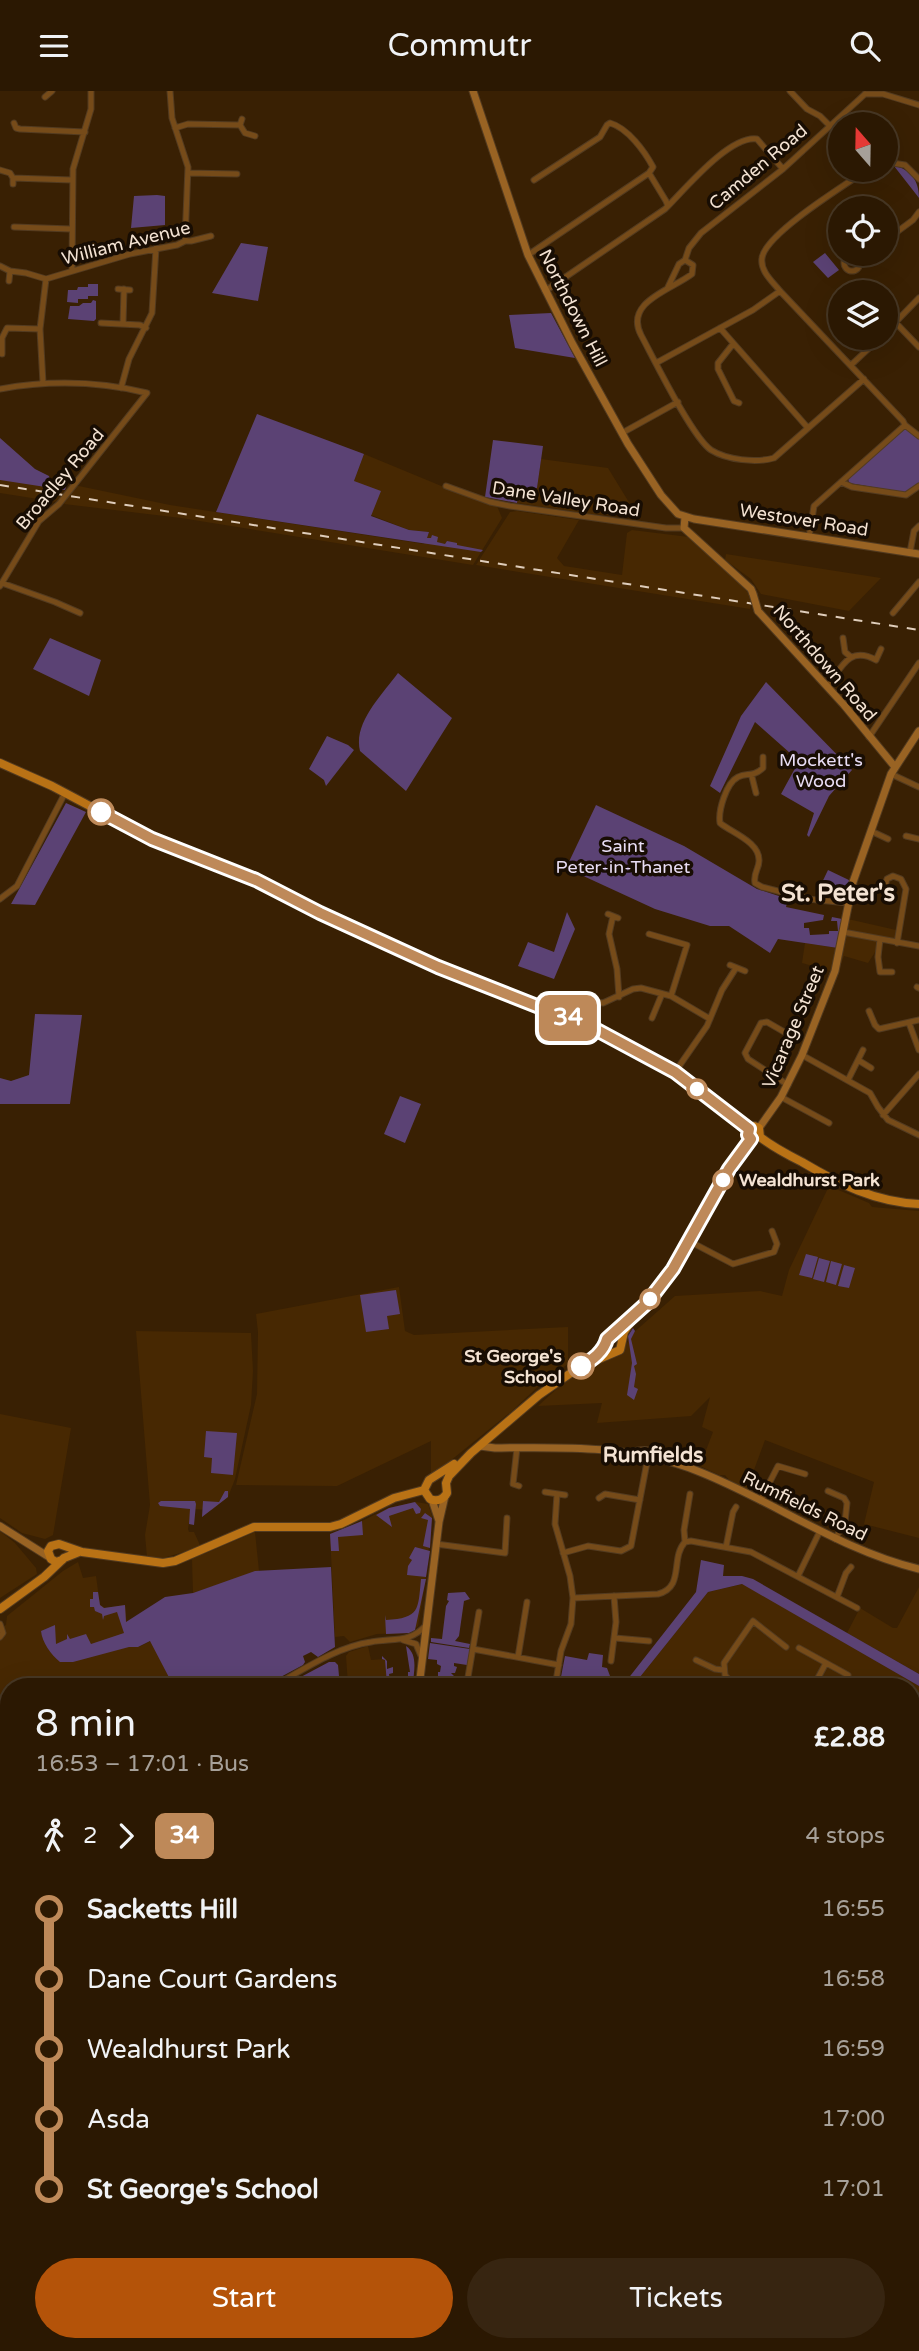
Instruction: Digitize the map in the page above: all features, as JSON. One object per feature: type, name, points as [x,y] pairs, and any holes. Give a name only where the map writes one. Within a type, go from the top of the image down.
[{"type":"main road","points":[[0,763],[65,793],[152,839],[256,880],[320,913],[438,967],[595,1029],[675,1072],[755,1133],[836,1182],[885,1200],[919,1204]]},
{"type":"main road","points":[[590,1361],[606,1345],[607,1339],[635,1315],[666,1279],[729,1169],[755,1133]]},
{"type":"main road","points":[[389,1501],[439,1500],[445,1496],[449,1476],[471,1453],[538,1395],[590,1361],[620,1350],[635,1315]]},
{"type":"main road","points":[[612,1336],[619,1337],[622,1341]]},
{"type":"main road","points":[[606,1345],[612,1352]]},
{"type":"main road","points":[[424,1490],[432,1478],[471,1453]]},
{"type":"main road","points":[[432,1478],[439,1478],[446,1483]]},
{"type":"main road","points":[[424,1490],[431,1500]]},
{"type":"main road","points":[[44,1577],[50,1558],[48,1551],[51,1546],[59,1544],[82,1552],[163,1563],[246,1529],[261,1526],[330,1527],[394,1498],[424,1490]]},
{"type":"main road","points":[[0,1609],[44,1577],[63,1559],[66,1553],[64,1547]]},
{"type":"main road","points":[[50,1558],[57,1562],[82,1552]]},
{"type":"street","points":[[45,97],[52,91]]},
{"type":"street","points":[[72,270],[72,180],[74,164],[91,109],[91,91]]},
{"type":"street","points":[[170,91],[175,128],[185,153],[188,173],[185,241]]},
{"type":"street","name":"Northdown Hill","points":[[473,91],[528,255],[545,291],[622,433],[671,508],[685,517]]},
{"type":"street","points":[[790,91],[807,109],[828,124]]},
{"type":"street","points":[[864,93],[883,94],[919,105]]},
{"type":"street","name":"Camden Road","points":[[843,112],[864,93]]},
{"type":"street","points":[[175,128],[188,124],[241,122],[245,132],[255,136]]},
{"type":"street","points":[[15,123],[16,128],[20,129],[85,132]]},
{"type":"street","points":[[528,255],[649,173],[653,167],[641,149],[619,126],[611,123],[600,137],[544,177],[534,180]]},
{"type":"street","name":"Camden Road","points":[[685,261],[689,248],[701,233],[783,169],[828,126]]},
{"type":"street","points":[[545,291],[668,206],[688,183],[742,139],[757,139],[783,169]]},
{"type":"street","points":[[898,163],[916,175],[919,165]]},
{"type":"street","points":[[0,170],[10,173],[13,181],[72,180]]},
{"type":"street","points":[[188,173],[237,175]]},
{"type":"street","points":[[649,173],[668,206]]},
{"type":"street","points":[[850,182],[778,233],[762,255],[762,263],[764,270],[780,291],[905,425],[919,436]]},
{"type":"street","points":[[898,231],[919,212]]},
{"type":"street","points":[[14,227],[71,229]]},
{"type":"street","name":"William Avenue","points":[[47,279],[72,270],[211,236]]},
{"type":"street","points":[[0,389],[43,383],[83,383],[121,388],[130,359],[154,306],[156,249]]},
{"type":"street","points":[[666,289],[679,264],[685,261],[693,265],[692,274],[646,302],[637,318],[638,330],[700,439],[723,456],[760,461],[774,459],[864,379]]},
{"type":"street","points":[[0,267],[47,279],[40,328],[43,383]]},
{"type":"street","points":[[9,282],[10,271]]},
{"type":"street","points":[[123,324],[124,289]]},
{"type":"street","points":[[656,363],[753,310],[780,291]]},
{"type":"street","points":[[898,319],[919,297]]},
{"type":"street","points":[[101,323],[140,325],[146,328]]},
{"type":"street","points":[[898,325],[919,347]]},
{"type":"street","points":[[1,351],[2,338],[7,328],[40,328]]},
{"type":"street","points":[[720,328],[808,428]]},
{"type":"street","points":[[733,344],[718,363],[718,369],[734,401],[739,403]]},
{"type":"street","points":[[851,365],[867,350]]},
{"type":"street","name":"Broadley Road","points":[[1,584],[40,521],[59,504],[146,393],[121,388]]},
{"type":"street","points":[[622,433],[678,402]]},
{"type":"street","points":[[809,537],[814,506],[905,425]]},
{"type":"street","points":[[841,482],[852,487],[906,495],[919,486]]},
{"type":"street","name":"Dane Valley Road","points":[[446,486],[490,502],[510,506],[666,528],[684,528]]},
{"type":"street","points":[[684,528],[685,517]]},
{"type":"street","name":"Westover Road","points":[[685,517],[919,554]]},
{"type":"street","points":[[910,552],[914,531],[919,526]]},
{"type":"street","name":"Northdown Road","points":[[684,528],[751,589],[758,611],[827,687],[893,770]]},
{"type":"street","points":[[893,613],[919,582]]},
{"type":"street","points":[[1,584],[55,601],[80,614]]},
{"type":"street","points":[[843,638],[845,652],[851,657]]},
{"type":"street","points":[[827,687],[851,657],[863,653],[876,660],[881,649]]},
{"type":"street","points":[[869,737],[918,662]]},
{"type":"street","name":"Vicarage Street","points":[[755,1133],[781,1097],[802,1055],[835,971],[848,903],[893,770],[919,731]]},
{"type":"street","points":[[763,757],[763,768],[752,776],[739,776],[734,780],[725,797],[720,823],[749,842],[756,851],[759,862],[754,877],[755,883],[808,899],[848,903]]},
{"type":"street","points":[[893,770],[919,787]]},
{"type":"street","points":[[752,776],[756,793]]},
{"type":"street","points":[[0,899],[17,886],[65,793]]},
{"type":"street","points":[[871,831],[888,839]]},
{"type":"street","points":[[906,836],[919,839]]},
{"type":"street","points":[[884,889],[887,879],[893,876],[901,879],[906,889],[897,943]]},
{"type":"street","points":[[613,916],[609,934],[617,969],[619,997]]},
{"type":"street","points":[[843,932],[919,946]]},
{"type":"street","points":[[653,933],[689,944],[671,996]]},
{"type":"street","points":[[880,939],[880,972],[892,972]]},
{"type":"street","points":[[675,1072],[710,1019],[733,967],[745,971]]},
{"type":"street","points":[[575,999],[603,1003],[641,988],[671,996],[710,1019]]},
{"type":"street","points":[[652,1018],[662,994]]},
{"type":"street","points":[[869,1011],[869,1020],[879,1029],[919,1020]]},
{"type":"street","points":[[782,1033],[767,1022],[761,1023],[745,1053],[748,1059],[788,1085]]},
{"type":"street","points":[[909,1023],[919,1050]]},
{"type":"street","points":[[848,1080],[863,1050]]},
{"type":"street","points":[[802,1055],[870,1093],[883,1115],[894,1125],[919,1135]]},
{"type":"street","points":[[858,1061],[870,1068]]},
{"type":"street","points":[[883,1115],[919,1074]]},
{"type":"street","points":[[781,1097],[825,1123]]},
{"type":"street","points":[[689,1241],[733,1264],[771,1254],[777,1248],[772,1231]]},
{"type":"street","points":[[776,1239],[783,1236]]},
{"type":"street","name":"Rumfields Road","points":[[480,1445],[495,1448],[579,1449],[627,1453],[680,1465],[701,1472],[885,1561],[919,1569]]},
{"type":"street","points":[[517,1448],[513,1484],[519,1486]]},
{"type":"street","name":"Rumfields Road","points":[[627,1453],[653,1450],[674,1458],[680,1465]]},
{"type":"street","points":[[563,1553],[588,1546],[621,1551],[629,1548],[633,1542],[648,1457]]},
{"type":"street","points":[[760,1501],[779,1464],[804,1474]]},
{"type":"street","points":[[545,1492],[565,1495]]},
{"type":"street","points":[[830,1501],[830,1492],[844,1498],[847,1503],[845,1522],[835,1539]]},
{"type":"street","points":[[557,1494],[555,1524],[573,1598],[571,1624],[557,1678]]},
{"type":"street","points":[[599,1498],[605,1494],[640,1500]]},
{"type":"street","points":[[685,1542],[684,1530],[690,1495]]},
{"type":"street","points":[[420,1678],[439,1522],[445,1496]]},
{"type":"street","points":[[431,1500],[439,1522]]},
{"type":"street","points":[[726,1547],[736,1507]]},
{"type":"street","points":[[436,1544],[505,1553],[507,1518]]},
{"type":"street","points":[[0,1526],[50,1558]]},
{"type":"street","points":[[798,1576],[820,1531]]},
{"type":"street","points":[[573,1598],[658,1594],[669,1589],[676,1578],[680,1548],[685,1542],[691,1541],[751,1552],[858,1608]]},
{"type":"street","points":[[27,1542],[51,1546]]},
{"type":"street","points":[[837,1597],[851,1567]]},
{"type":"street","points":[[611,1661],[615,1638],[614,1596]]},
{"type":"street","points":[[518,1657],[527,1602]]},
{"type":"street","points":[[468,1677],[480,1612]]},
{"type":"street","points":[[727,1678],[723,1670],[726,1658],[753,1621],[786,1647]]},
{"type":"street","points":[[0,1624],[3,1633],[0,1637]]},
{"type":"street","points":[[403,1640],[418,1634],[426,1625]]},
{"type":"street","points":[[615,1638],[649,1641]]},
{"type":"street","points":[[289,1678],[343,1650],[374,1641],[403,1640],[416,1644],[422,1661]]},
{"type":"street","points":[[799,1647],[848,1675]]},
{"type":"street","points":[[473,1649],[559,1665]]},
{"type":"street","points":[[696,1660],[723,1670]]},
{"type":"street","points":[[818,1678],[826,1663]]},
{"type":"shaded area","points":[[364,454],[497,506],[502,518],[473,565],[181,518],[64,504],[74,485],[170,505],[424,544],[429,532],[409,530],[371,515],[354,481]]},
{"type":"shaded area","points":[[541,459],[608,468],[638,517],[589,514],[517,503],[519,491],[537,488]]},
{"type":"shaded area","points":[[0,475],[67,484],[65,490],[58,489],[57,496],[61,497],[57,502],[0,493]]},
{"type":"shaded area","points":[[510,512],[579,520],[557,558],[564,566],[622,575],[627,533],[632,530],[689,537],[737,579],[752,598],[750,609],[476,565]]},
{"type":"shaded area","points":[[726,554],[881,578],[849,611],[761,594],[751,579],[725,560]]},
{"type":"shaded area","points":[[848,919],[896,930],[895,939],[881,943],[868,963],[844,956],[838,973],[802,963],[805,943],[838,948]]},
{"type":"shaded area","points":[[829,1186],[869,1203],[872,1207],[919,1211],[919,1538],[864,1524],[874,1482],[765,1440],[747,1489],[725,1475],[700,1466],[713,1432],[702,1427],[710,1397],[691,1416],[597,1423],[602,1403],[538,1406],[583,1370],[623,1351],[632,1334],[675,1296],[760,1291],[782,1296],[789,1270]]},
{"type":"shaded area","points":[[399,1287],[405,1331],[414,1335],[568,1327],[568,1364],[545,1380],[512,1411],[450,1461],[431,1473],[431,1441],[337,1486],[236,1485],[257,1394],[256,1314]]},
{"type":"shaded area","points":[[136,1331],[251,1333],[251,1405],[235,1479],[228,1497],[212,1510],[191,1509],[188,1529],[189,1532],[194,1532],[204,1554],[255,1532],[259,1571],[193,1593],[192,1560],[184,1552],[163,1558],[147,1557],[145,1535],[150,1505]]},
{"type":"shaded area","points":[[0,1414],[71,1428],[53,1535],[45,1539],[22,1533],[0,1518]]},
{"type":"shaded area","points":[[416,1502],[428,1504],[432,1516],[418,1626],[409,1633],[377,1634],[350,1642],[344,1636],[335,1637],[330,1534],[388,1508]]},
{"type":"shaded area","points":[[0,1531],[15,1543],[36,1568],[37,1574],[0,1598]]},
{"type":"shaded area","points":[[78,1562],[83,1578],[96,1576],[100,1605],[105,1608],[125,1605],[129,1646],[139,1647],[151,1641],[170,1678],[0,1678],[0,1628],[6,1625],[7,1616]]},
{"type":"shaded area","points":[[743,1584],[905,1678],[639,1678],[708,1592]]},
{"type":"shaded area","points":[[919,1587],[919,1674],[847,1633],[860,1608],[897,1628]]},
{"type":"shaded area","points":[[368,1646],[371,1660],[386,1659],[388,1678],[348,1678],[346,1656],[349,1652]]},
{"type":"green space","points":[[898,167],[913,177],[919,198],[898,171]]},
{"type":"green space","points":[[134,196],[165,196],[165,225],[131,228]]},
{"type":"green space","points":[[241,243],[268,247],[258,301],[212,293]]},
{"type":"green space","points":[[825,253],[828,257],[828,266],[836,266],[839,270],[828,278],[813,262]]},
{"type":"green space","points":[[88,284],[98,284],[98,296],[78,299],[78,303],[67,302],[68,290],[88,287]]},
{"type":"green space","points":[[96,301],[94,321],[68,319],[70,306],[91,303]]},
{"type":"green space","points":[[551,313],[575,358],[515,348],[509,315]]},
{"type":"green space","points":[[257,414],[364,454],[354,481],[381,491],[371,516],[409,530],[429,532],[427,538],[432,535],[438,537],[437,542],[445,544],[447,541],[483,550],[481,552],[216,512]]},
{"type":"green space","points":[[906,428],[919,438],[919,483],[908,493],[849,483],[848,478]]},
{"type":"green space","points":[[0,438],[35,469],[49,476],[50,480],[67,484],[65,490],[0,480]]},
{"type":"green space","points":[[493,440],[543,446],[537,488],[519,491],[517,503],[485,497]]},
{"type":"green space","points":[[50,638],[101,660],[89,696],[33,669]]},
{"type":"green space","points":[[398,673],[452,718],[406,791],[360,751],[359,741],[370,710]]},
{"type":"green space","name":"Mockett's Wood","points":[[766,682],[852,770],[829,796],[809,837],[807,835],[814,813],[781,794],[799,761],[755,722],[720,793],[710,786],[741,716]]},
{"type":"green space","points":[[327,736],[354,750],[326,786],[324,780],[309,769]]},
{"type":"green space","points":[[66,803],[86,812],[35,905],[11,904]]},
{"type":"green space","name":"Saint Peter-in-Thanet","points":[[596,805],[684,846],[757,889],[788,899],[786,907],[824,915],[823,920],[804,923],[804,928],[809,928],[810,935],[838,931],[837,921],[831,921],[832,917],[842,919],[838,948],[778,939],[770,953],[729,926],[710,926],[655,909],[566,868]]},
{"type":"green space","points":[[828,870],[851,881],[843,896],[816,895]]},
{"type":"green space","points":[[567,912],[575,929],[554,979],[518,966],[528,942],[554,952]]},
{"type":"green space","points":[[35,1014],[82,1015],[70,1104],[0,1104],[0,1078],[11,1081],[29,1075]]},
{"type":"green space","points":[[400,1096],[421,1104],[405,1143],[384,1134]]},
{"type":"green space","points":[[806,1254],[818,1257],[812,1278],[799,1275]]},
{"type":"green space","points":[[819,1258],[830,1261],[824,1282],[813,1279]]},
{"type":"green space","points":[[831,1261],[842,1264],[836,1285],[826,1282]]},
{"type":"green space","points":[[844,1265],[855,1268],[849,1288],[838,1286]]},
{"type":"green space","points":[[396,1290],[400,1314],[387,1316],[389,1329],[366,1332],[360,1295]]},
{"type":"green space","points":[[633,1328],[635,1331],[631,1339],[637,1364],[634,1366],[634,1387],[638,1389],[634,1400],[627,1395],[632,1363],[628,1336]]},
{"type":"green space","points":[[206,1431],[237,1433],[233,1475],[211,1473],[212,1458],[204,1457]]},
{"type":"green space","points":[[225,1491],[228,1491],[228,1497],[202,1517],[203,1501],[219,1502]]},
{"type":"green space","points":[[195,1501],[194,1525],[189,1524],[190,1509],[160,1506],[158,1503]]},
{"type":"green space","points":[[415,1502],[421,1509],[420,1513],[416,1514],[413,1508],[389,1516],[392,1527],[376,1515],[389,1508]]},
{"type":"green space","points":[[425,1513],[432,1518],[430,1548],[423,1546],[428,1520],[421,1518]]},
{"type":"green space","points":[[362,1521],[363,1535],[338,1537],[339,1551],[331,1551],[330,1534]]},
{"type":"green space","points":[[415,1547],[430,1551],[426,1577],[407,1575],[412,1560],[409,1558]]},
{"type":"green space","points":[[701,1560],[724,1565],[723,1576],[753,1579],[919,1674],[919,1678],[905,1678],[742,1584],[708,1592],[639,1678],[629,1678],[696,1592]]},
{"type":"green space","points":[[331,1567],[335,1647],[318,1657],[311,1652],[303,1656],[303,1665],[279,1678],[169,1678],[150,1641],[138,1647],[73,1662],[60,1662],[53,1656],[42,1635],[41,1631],[55,1625],[56,1644],[67,1639],[67,1634],[70,1639],[86,1634],[91,1644],[124,1633],[117,1612],[104,1616],[103,1620],[102,1614],[90,1607],[93,1592],[98,1592],[100,1605],[104,1608],[125,1605],[126,1622],[165,1597],[193,1593],[255,1571]]},
{"type":"green space","points":[[421,1579],[426,1579],[415,1630],[409,1633],[386,1634],[385,1615],[386,1620],[397,1619],[415,1610]]},
{"type":"green space","points":[[465,1592],[470,1599],[464,1601],[459,1636],[455,1641],[470,1644],[469,1648],[431,1642],[431,1638],[442,1639],[448,1593]]},
{"type":"green space","points":[[430,1643],[470,1649],[467,1665],[454,1663],[457,1667],[455,1673],[451,1673],[454,1678],[438,1678],[441,1666],[437,1664],[437,1660],[428,1659]]},
{"type":"green space","points":[[406,1646],[414,1658],[413,1678],[408,1678],[410,1672]]},
{"type":"green space","points":[[589,1653],[603,1655],[602,1667],[607,1668],[610,1676],[618,1678],[561,1678],[565,1656],[587,1660]]},
{"type":"green space","points":[[382,1656],[387,1661],[387,1669],[393,1667],[393,1673],[389,1674],[390,1678],[386,1678],[385,1660]]},
{"type":"green space","points":[[329,1662],[338,1665],[339,1678],[299,1678]]},
{"type":"railway","points":[[0,485],[919,630]]},
{"type":"bus line","name":"34","points":[[101,812],[152,839],[256,880],[320,913],[438,967],[595,1029],[675,1072],[749,1129],[748,1135],[751,1139],[729,1169],[673,1269],[647,1303],[607,1339],[606,1345],[590,1361],[581,1366]]},
{"type":"place","name":"Wealdhurst Park","points":[[723,1180]]},
{"type":"place","name":"St George's School","points":[[581,1366]]},
{"type":"district","name":"St. Peter's","points":[[838,893]]},
{"type":"district","name":"Rumfields","points":[[653,1455]]}]
